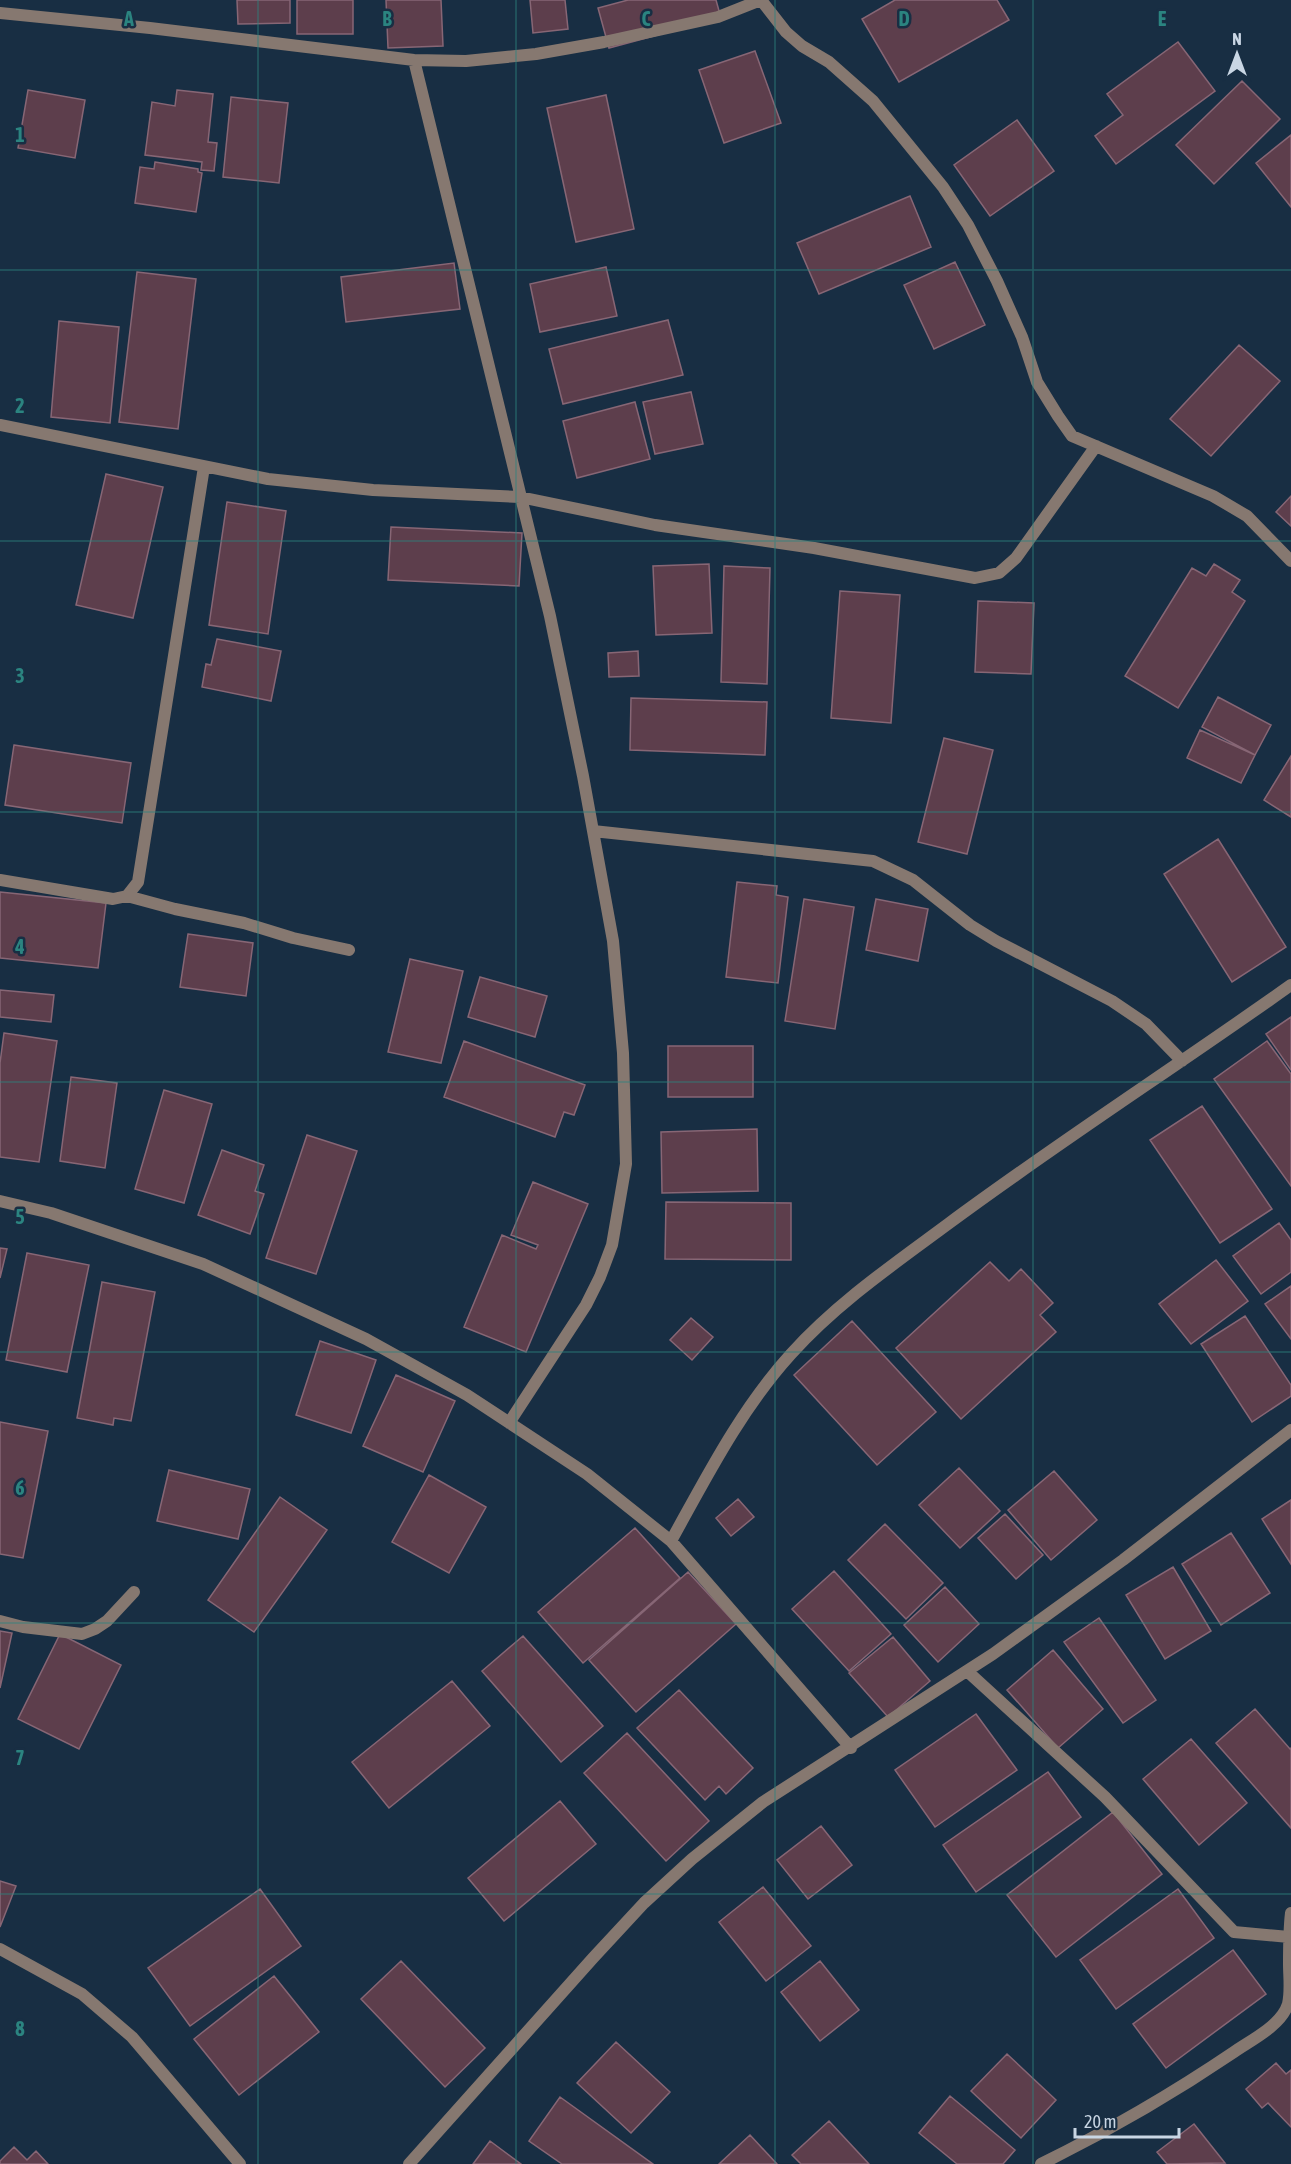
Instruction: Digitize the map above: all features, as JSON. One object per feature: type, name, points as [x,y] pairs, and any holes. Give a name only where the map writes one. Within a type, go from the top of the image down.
[{"type":"street","points":[[0,13],[150,28],[414,60],[466,62],[536,54],[718,17],[761,0],[786,32],[802,46],[830,62],[873,101],[943,187],[968,225],[997,281],[1022,337],[1037,382],[1072,436],[1213,496],[1246,516],[1291,561]]},
{"type":"street","points":[[414,60],[549,616],[613,941],[624,1053],[626,1164],[612,1245],[586,1305],[509,1423]]},
{"type":"street","points":[[0,425],[268,479],[361,489],[520,497],[655,525],[814,548],[975,578],[999,573],[1016,558],[1096,446]]},
{"type":"street","points":[[127,896],[138,882],[204,467]]},
{"type":"street","points":[[593,831],[873,861],[913,880],[970,925],[996,941],[1112,1001],[1146,1024],[1182,1061]]},
{"type":"street","points":[[0,880],[112,899],[127,896],[349,950]]},
{"type":"street","points":[[671,1541],[728,1439],[758,1395],[791,1354],[837,1308],[992,1192],[1291,985]]},
{"type":"street","points":[[0,1201],[51,1213],[203,1264],[366,1339],[467,1395],[586,1473],[671,1541],[850,1748]]},
{"type":"street","points":[[409,2164],[644,1904],[692,1859],[763,1802],[850,1748],[1056,1610],[1291,1430]]},
{"type":"street","points":[[0,1621],[82,1634],[107,1621],[134,1592]]},
{"type":"street","points":[[967,1671],[1105,1797],[1234,1932],[1289,1937]]},
{"type":"street","points":[[1041,2164],[1100,2136],[1174,2092],[1281,2017],[1287,2006],[1290,1991],[1291,1914]]},
{"type":"street","points":[[0,1949],[82,1994],[132,2037],[240,2164]]},
{"type":"building","points":[[237,0],[290,0],[290,23],[238,24]]},
{"type":"building","points":[[297,0],[353,0],[353,34],[297,34]]},
{"type":"building","points":[[386,0],[441,0],[443,46],[388,48]]},
{"type":"building","points":[[530,0],[565,0],[568,29],[533,33]]},
{"type":"building","points":[[628,0],[716,0],[721,18],[609,48],[598,8]]},
{"type":"building","points":[[895,0],[997,0],[1009,20],[899,82],[862,19]]},
{"type":"building","points":[[1178,42],[1215,91],[1116,164],[1095,136],[1123,115],[1107,94]]},
{"type":"building","points":[[755,51],[781,123],[724,143],[699,70]]},
{"type":"building","points":[[1242,81],[1280,119],[1214,184],[1176,145]]},
{"type":"building","points":[[28,90],[85,100],[75,158],[18,148]]},
{"type":"building","points":[[177,90],[213,94],[208,142],[217,143],[214,171],[201,170],[202,162],[145,155],[152,102],[175,106]]},
{"type":"building","points":[[606,95],[634,229],[576,242],[547,108]]},
{"type":"building","points":[[231,97],[288,103],[279,183],[223,177]]},
{"type":"building","points":[[1017,120],[1054,171],[990,216],[954,165]]},
{"type":"building","points":[[1291,135],[1291,207],[1256,163]]},
{"type":"building","points":[[155,162],[198,169],[198,172],[202,173],[196,212],[135,203],[140,167],[154,169]]},
{"type":"building","points":[[910,196],[931,247],[819,294],[797,243]]},
{"type":"building","points":[[955,262],[985,325],[934,349],[904,285]]},
{"type":"building","points":[[454,263],[460,309],[346,322],[341,277]]},
{"type":"building","points":[[606,267],[617,316],[540,332],[530,284]]},
{"type":"building","points":[[137,272],[196,279],[178,429],[119,422]]},
{"type":"building","points":[[668,320],[683,375],[563,404],[549,349]]},
{"type":"building","points":[[59,321],[119,327],[110,423],[51,417]]},
{"type":"building","points":[[1239,345],[1280,381],[1211,456],[1170,419]]},
{"type":"building","points":[[691,392],[703,444],[655,454],[643,402]]},
{"type":"building","points":[[635,402],[650,459],[577,478],[563,421]]},
{"type":"building","points":[[106,474],[163,487],[133,618],[76,605]]},
{"type":"building","points":[[1291,496],[1291,526],[1276,512]]},
{"type":"building","points":[[227,502],[286,511],[268,634],[209,625]]},
{"type":"building","points":[[391,527],[522,533],[519,586],[388,580]]},
{"type":"building","points":[[709,564],[712,633],[656,635],[653,566]]},
{"type":"building","points":[[1214,564],[1240,580],[1232,592],[1245,601],[1178,708],[1125,676],[1192,568],[1206,576]]},
{"type":"building","points":[[724,566],[770,568],[767,684],[721,682]]},
{"type":"building","points":[[840,591],[900,595],[891,723],[831,718]]},
{"type":"building","points":[[978,601],[1034,603],[1031,674],[975,672]]},
{"type":"building","points":[[217,639],[281,651],[271,701],[202,687],[206,664],[211,665]]},
{"type":"building","points":[[638,651],[639,676],[609,677],[608,653]]},
{"type":"building","points":[[1218,697],[1271,725],[1255,755],[1202,727]]},
{"type":"building","points":[[631,698],[767,702],[765,755],[630,750]]},
{"type":"building","points":[[1200,730],[1255,755],[1241,783],[1187,758]]},
{"type":"building","points":[[944,738],[993,750],[967,854],[918,842]]},
{"type":"building","points":[[14,745],[131,763],[122,823],[5,805]]},
{"type":"building","points":[[1291,756],[1291,817],[1264,800]]},
{"type":"building","points":[[1218,839],[1286,947],[1232,982],[1164,874]]},
{"type":"building","points":[[737,882],[777,886],[776,895],[788,897],[778,983],[726,977]]},
{"type":"building","points":[[0,892],[106,903],[98,968],[0,958]]},
{"type":"building","points":[[804,899],[854,907],[835,1029],[785,1021]]},
{"type":"building","points":[[876,899],[928,909],[918,961],[866,950]]},
{"type":"building","points":[[188,934],[253,943],[246,996],[180,987]]},
{"type":"building","points":[[410,959],[463,971],[441,1063],[388,1052]]},
{"type":"building","points":[[480,977],[547,996],[535,1037],[468,1017]]},
{"type":"building","points":[[0,990],[54,995],[51,1022],[0,1017]]},
{"type":"building","points":[[1291,1017],[1291,1070],[1266,1034]]},
{"type":"building","points":[[4,1033],[57,1041],[39,1162],[0,1157],[0,1063]]},
{"type":"building","points":[[464,1041],[585,1085],[574,1115],[564,1112],[555,1137],[444,1097]]},
{"type":"building","points":[[1267,1041],[1291,1074],[1291,1186],[1214,1079]]},
{"type":"building","points":[[668,1046],[753,1046],[753,1097],[668,1097]]},
{"type":"building","points":[[71,1077],[117,1083],[105,1168],[60,1161]]},
{"type":"building","points":[[164,1090],[212,1104],[184,1203],[135,1189]]},
{"type":"building","points":[[1202,1106],[1272,1209],[1220,1243],[1150,1140]]},
{"type":"building","points":[[757,1129],[758,1191],[662,1193],[661,1132]]},
{"type":"building","points":[[307,1135],[357,1151],[316,1274],[266,1258]]},
{"type":"building","points":[[222,1150],[264,1165],[255,1191],[264,1194],[250,1234],[198,1215]]},
{"type":"building","points":[[533,1182],[588,1204],[526,1352],[464,1327],[502,1235],[536,1249],[538,1245],[511,1235]]},
{"type":"building","points":[[666,1202],[791,1203],[791,1260],[665,1259]]},
{"type":"building","points":[[1279,1223],[1291,1240],[1291,1272],[1261,1294],[1233,1256]]},
{"type":"building","points":[[0,1248],[7,1249],[0,1278]]},
{"type":"building","points":[[27,1253],[89,1265],[67,1372],[6,1360]]},
{"type":"building","points":[[1216,1260],[1248,1301],[1191,1344],[1159,1304]]},
{"type":"building","points":[[990,1262],[1009,1281],[1021,1269],[1053,1303],[1040,1315],[1056,1332],[961,1419],[896,1348]]},
{"type":"building","points":[[102,1282],[155,1292],[131,1421],[114,1418],[113,1425],[77,1418]]},
{"type":"building","points":[[1291,1286],[1291,1339],[1265,1304]]},
{"type":"building","points":[[1245,1316],[1291,1385],[1291,1396],[1252,1422],[1201,1344]]},
{"type":"building","points":[[691,1318],[713,1337],[692,1360],[670,1340]]},
{"type":"building","points":[[852,1321],[936,1412],[877,1465],[794,1375]]},
{"type":"building","points":[[320,1341],[376,1360],[351,1433],[296,1415]]},
{"type":"building","points":[[396,1375],[455,1401],[423,1472],[363,1446]]},
{"type":"building","points":[[0,1422],[48,1431],[23,1558],[0,1554]]},
{"type":"building","points":[[959,1468],[1000,1511],[960,1548],[919,1505]]},
{"type":"building","points":[[169,1470],[250,1489],[238,1539],[157,1521]]},
{"type":"building","points":[[1054,1471],[1097,1520],[1051,1560],[1008,1510]]},
{"type":"building","points":[[429,1475],[486,1507],[449,1573],[392,1542]]},
{"type":"building","points":[[280,1497],[327,1530],[254,1632],[208,1600]]},
{"type":"building","points":[[738,1499],[754,1517],[731,1536],[716,1518]]},
{"type":"building","points":[[1291,1500],[1291,1564],[1262,1519]]},
{"type":"building","points":[[1005,1514],[1043,1555],[1016,1579],[978,1538]]},
{"type":"building","points":[[885,1524],[943,1583],[906,1619],[848,1560]]},
{"type":"building","points":[[635,1528],[680,1578],[583,1663],[538,1612]]},
{"type":"building","points":[[1231,1533],[1270,1593],[1221,1625],[1182,1564]]},
{"type":"building","points":[[1173,1567],[1211,1631],[1165,1659],[1126,1595]]},
{"type":"building","points":[[834,1571],[891,1634],[849,1671],[792,1609]]},
{"type":"building","points":[[688,1572],[736,1624],[636,1712],[589,1660]]},
{"type":"building","points":[[945,1587],[979,1624],[938,1662],[904,1625]]},
{"type":"building","points":[[1099,1618],[1156,1700],[1123,1723],[1064,1642]]},
{"type":"building","points":[[0,1631],[12,1633],[0,1688]]},
{"type":"building","points":[[60,1634],[121,1665],[79,1749],[18,1719]]},
{"type":"building","points":[[523,1636],[603,1726],[561,1762],[482,1671]]},
{"type":"building","points":[[893,1637],[930,1681],[888,1717],[849,1673]]},
{"type":"building","points":[[1053,1650],[1103,1709],[1058,1748],[1007,1690]]},
{"type":"building","points":[[452,1681],[490,1726],[389,1808],[352,1762]]},
{"type":"building","points":[[679,1690],[753,1768],[726,1794],[719,1786],[705,1800],[637,1728]]},
{"type":"building","points":[[1255,1709],[1291,1748],[1291,1828],[1216,1743]]},
{"type":"building","points":[[976,1714],[1017,1770],[935,1827],[895,1770]]},
{"type":"building","points":[[627,1733],[709,1821],[666,1861],[584,1773]]},
{"type":"building","points":[[1191,1739],[1247,1803],[1199,1845],[1143,1779]]},
{"type":"building","points":[[1048,1772],[1081,1817],[976,1892],[943,1845]]},
{"type":"building","points":[[560,1801],[596,1844],[504,1921],[468,1878]]},
{"type":"building","points":[[1113,1812],[1162,1874],[1056,1957],[1007,1895]]},
{"type":"building","points":[[821,1826],[852,1865],[808,1899],[777,1860]]},
{"type":"building","points":[[0,1881],[16,1886],[0,1927]]},
{"type":"building","points":[[763,1887],[811,1946],[766,1981],[719,1922]]},
{"type":"building","points":[[260,1889],[301,1946],[190,2026],[148,1968]]},
{"type":"building","points":[[1178,1889],[1214,1938],[1116,2009],[1080,1960]]},
{"type":"building","points":[[1233,1950],[1266,1994],[1166,2068],[1133,2024]]},
{"type":"building","points":[[401,1961],[485,2048],[445,2087],[361,1999]]},
{"type":"building","points":[[820,1961],[859,2010],[820,2041],[781,1992]]},
{"type":"building","points":[[274,1976],[319,2032],[239,2095],[194,2039]]},
{"type":"building","points":[[616,2042],[670,2092],[631,2133],[577,2083]]},
{"type":"building","points":[[1007,2054],[1056,2100],[1021,2138],[971,2091]]},
{"type":"building","points":[[1276,2063],[1286,2074],[1291,2070],[1291,2127],[1268,2103],[1262,2108],[1246,2089]]},
{"type":"building","points":[[950,2096],[1015,2150],[1003,2164],[957,2164],[919,2133]]},
{"type":"building","points":[[560,2097],[653,2164],[562,2164],[529,2141]]},
{"type":"building","points":[[829,2121],[869,2164],[801,2164],[792,2155]]},
{"type":"building","points":[[1194,2124],[1225,2163],[1167,2164],[1157,2152]]},
{"type":"building","points":[[750,2135],[777,2164],[719,2164]]},
{"type":"building","points":[[490,2141],[521,2164],[473,2164]]},
{"type":"building","points":[[14,2147],[27,2160],[36,2151],[48,2164],[0,2164],[0,2161]]}]
